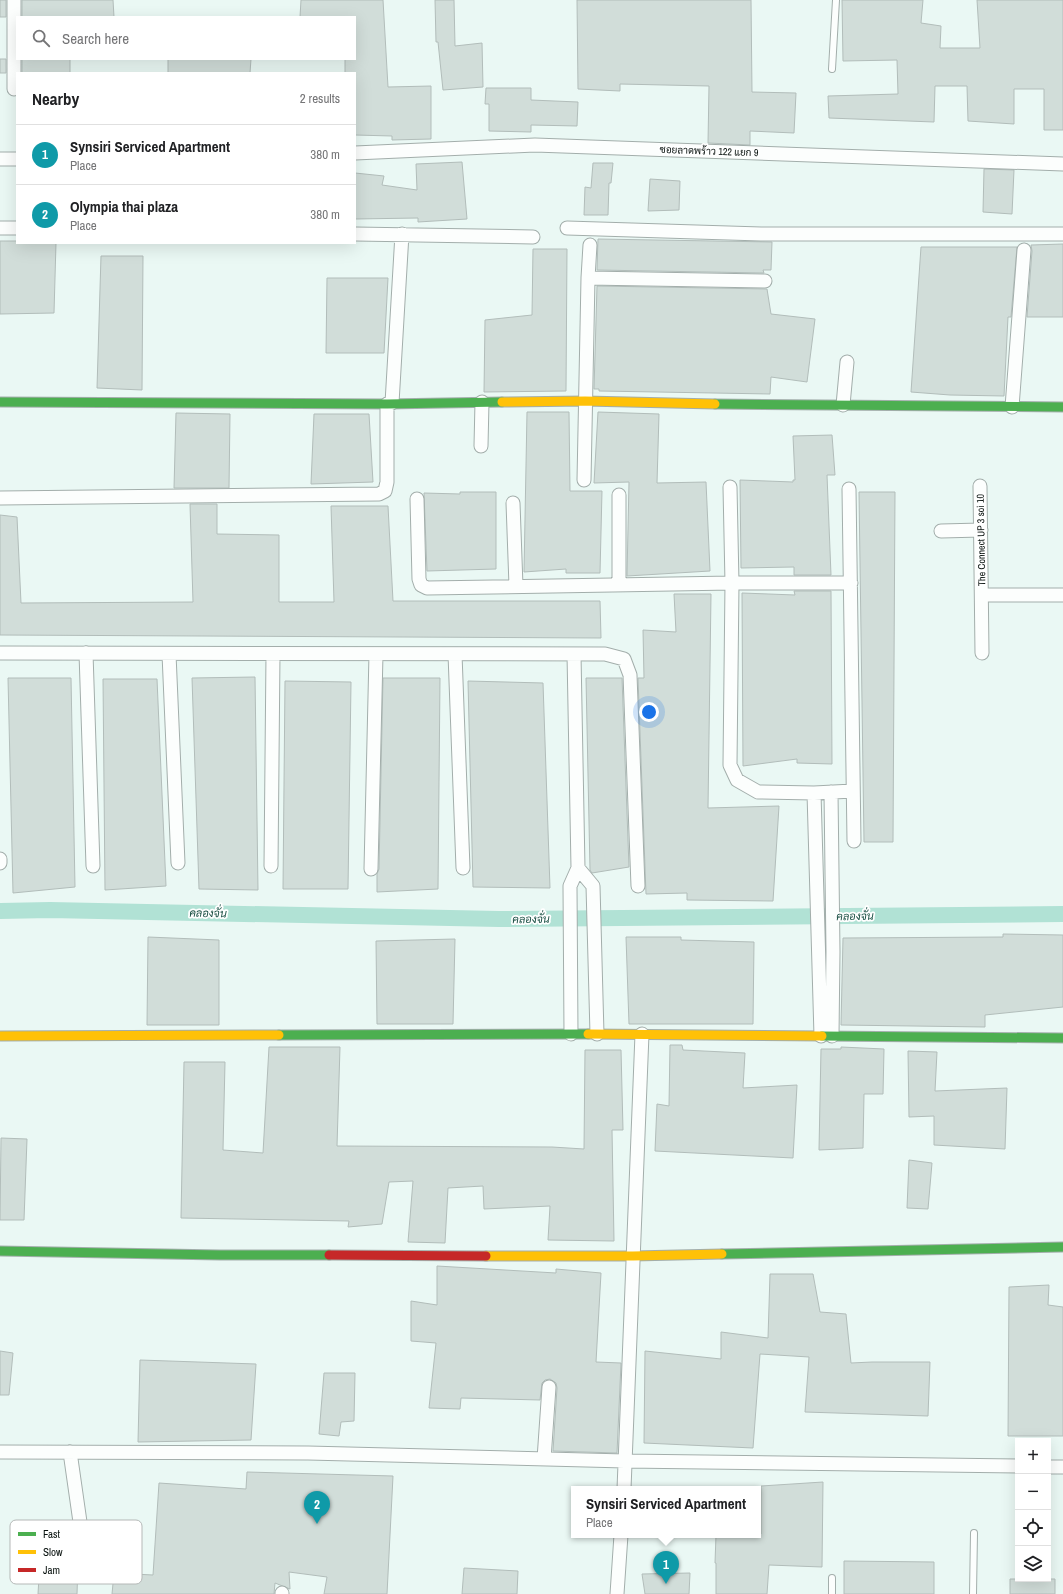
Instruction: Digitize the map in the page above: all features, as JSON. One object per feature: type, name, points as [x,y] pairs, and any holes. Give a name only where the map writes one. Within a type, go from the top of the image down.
[{"type":"street","points":[[14,0],[14,89]]},
{"type":"street","name":"ซอยลาดพร้าว 122 แยก 9","points":[[356,153],[535,145],[1063,164]]},
{"type":"street","points":[[0,159],[16,159]]},
{"type":"street","points":[[0,228],[16,228]]},
{"type":"street","points":[[567,228],[762,234],[1063,234]]},
{"type":"street","points":[[356,234],[533,237]]},
{"type":"street","points":[[0,498],[379,494],[385,491],[387,482],[390,404],[402,234]]},
{"type":"street","points":[[584,480],[590,245]]},
{"type":"street","points":[[1012,407],[1024,250]]},
{"type":"street","points":[[588,278],[765,281]]},
{"type":"street","points":[[843,405],[847,362]]},
{"type":"street","points":[[0,402],[390,404],[586,401],[1063,407]]},
{"type":"street","points":[[480,446],[482,402]]},
{"type":"street","points":[[730,486],[732,583],[730,765],[737,780],[758,792],[814,793],[853,791]]},
{"type":"street","name":"The Connect UP 3 soi 10","points":[[980,486],[982,653]]},
{"type":"street","points":[[849,489],[854,841]]},
{"type":"street","points":[[619,495],[619,585]]},
{"type":"street","points":[[417,499],[418,579],[421,585],[427,588],[732,583],[851,583]]},
{"type":"street","points":[[514,503],[516,586]]},
{"type":"street","points":[[941,531],[981,530]]},
{"type":"street","points":[[982,595],[1063,595]]},
{"type":"street","points":[[0,654],[605,654],[624,659],[630,676],[638,886]]},
{"type":"street","points":[[86,654],[93,866]]},
{"type":"street","points":[[170,654],[178,863]]},
{"type":"street","points":[[271,866],[274,654]]},
{"type":"street","points":[[371,869],[376,654]]},
{"type":"street","points":[[455,654],[463,868]]},
{"type":"street","points":[[571,1034],[570,886],[578,868],[574,654]]},
{"type":"street","points":[[827,1036],[833,956],[831,792]]},
{"type":"street","points":[[814,793],[819,957],[827,1036]]},
{"type":"street","points":[[578,868],[593,886],[598,1034]]},
{"type":"street","points":[[817,892],[832,898]]},
{"type":"street","points":[[819,957],[833,956]]},
{"type":"street","points":[[0,1036],[642,1034],[1063,1038]]},
{"type":"street","points":[[624,1486],[642,1034]]},
{"type":"street","points":[[0,1251],[228,1255],[633,1256],[1063,1248]]},
{"type":"street","points":[[544,1459],[549,1387]]},
{"type":"street","points":[[0,1452],[308,1453],[625,1461],[1015,1466]]},
{"type":"street","points":[[70,1452],[80,1520]]},
{"type":"street","points":[[1051,1467],[1063,1467]]},
{"type":"street","points":[[617,1594],[620,1538]]},
{"type":"lane","points":[[832,69],[836,0]]},
{"type":"lane","points":[[973,1594],[974,1534]]},
{"type":"lane","points":[[832,1578],[832,1594]]},
{"type":"building","points":[[0,0],[6,0],[6,17],[0,17]]},
{"type":"building","points":[[22,0],[113,0],[114,16],[22,16]]},
{"type":"building","points":[[301,0],[383,0],[388,87],[431,86],[431,139],[392,140],[392,136],[356,135],[356,72],[345,72],[345,60],[356,60],[356,16],[300,16]]},
{"type":"building","points":[[435,0],[454,0],[455,46],[482,43],[483,87],[443,90],[438,42],[436,42]]},
{"type":"building","points":[[577,0],[751,0],[752,92],[796,93],[794,133],[750,131],[750,145],[708,143],[709,86],[620,84],[620,91],[578,89]]},
{"type":"building","points":[[842,0],[923,0],[921,23],[941,26],[940,48],[980,48],[977,0],[1063,0],[1063,130],[1044,130],[1044,89],[1014,89],[1014,124],[968,121],[967,86],[935,86],[934,122],[829,118],[828,96],[898,94],[897,60],[843,61]]},
{"type":"building","points":[[0,59],[6,59],[6,73],[0,73]]},
{"type":"building","points":[[22,60],[70,60],[70,72],[22,72]]},
{"type":"building","points":[[168,60],[251,60],[250,72],[168,72]]},
{"type":"building","points":[[486,88],[531,88],[531,100],[578,102],[577,126],[531,125],[531,132],[489,131],[489,104],[485,104]]},
{"type":"building","points":[[462,162],[467,219],[418,222],[418,218],[356,219],[356,173],[384,176],[382,185],[417,190],[416,164]]},
{"type":"building","points":[[593,163],[613,163],[611,183],[609,183],[608,215],[584,215],[585,187],[591,188]]},
{"type":"building","points":[[984,169],[1014,170],[1012,214],[983,212]]},
{"type":"building","points":[[650,179],[680,181],[679,210],[648,211]]},
{"type":"building","points":[[598,239],[772,242],[771,270],[763,270],[764,273],[597,270]]},
{"type":"building","points":[[0,241],[16,241],[16,244],[56,244],[54,313],[0,314]]},
{"type":"building","points":[[1063,244],[1063,317],[1027,317],[1032,251],[1031,245]]},
{"type":"building","points":[[921,247],[1017,247],[1011,317],[1008,317],[1004,396],[950,395],[911,392]]},
{"type":"building","points":[[533,249],[567,249],[566,391],[484,392],[485,320],[532,315]]},
{"type":"building","points":[[101,256],[143,256],[142,390],[97,388]]},
{"type":"building","points":[[327,278],[388,278],[384,353],[326,353]]},
{"type":"building","points":[[597,286],[767,289],[771,314],[815,319],[807,382],[771,377],[770,394],[599,391],[599,389],[594,389]]},
{"type":"building","points":[[527,412],[569,412],[570,491],[602,491],[600,573],[566,573],[566,569],[524,572]]},
{"type":"building","points":[[598,412],[659,414],[657,483],[706,482],[710,571],[627,576],[629,482],[594,483]]},
{"type":"building","points":[[176,413],[230,414],[229,488],[174,488]]},
{"type":"building","points":[[314,414],[369,414],[373,482],[311,484]]},
{"type":"building","points":[[832,435],[835,475],[827,475],[831,575],[794,575],[794,567],[741,568],[740,480],[793,482],[793,480],[795,480],[793,436]]},
{"type":"building","points":[[460,492],[496,492],[496,569],[427,571],[424,493],[460,494]]},
{"type":"building","points":[[859,492],[895,492],[893,842],[864,842]]},
{"type":"building","points":[[190,504],[217,504],[217,534],[279,535],[279,602],[334,602],[331,506],[388,506],[393,601],[600,601],[601,638],[0,635],[0,515],[17,517],[21,603],[193,602]]},
{"type":"building","points":[[794,591],[831,591],[832,764],[797,763],[797,759],[743,766],[742,593],[795,595]]},
{"type":"building","points":[[674,594],[711,594],[708,808],[779,806],[773,901],[687,900],[687,893],[646,894],[638,678],[644,678],[643,630],[676,632]]},
{"type":"building","points":[[255,677],[258,890],[199,889],[192,678]]},
{"type":"building","points":[[8,678],[71,678],[75,887],[13,893]]},
{"type":"building","points":[[383,678],[440,678],[438,889],[377,892],[377,874],[379,869]]},
{"type":"building","points":[[586,678],[622,678],[629,867],[592,873],[590,870]]},
{"type":"building","points":[[103,679],[157,679],[166,886],[105,890]]},
{"type":"building","points":[[285,681],[351,682],[348,889],[283,889]]},
{"type":"building","points":[[468,681],[543,683],[550,888],[473,887]]},
{"type":"building","points":[[1003,934],[1063,935],[1063,1007],[985,1015],[985,1027],[841,1025],[843,938],[1003,937]]},
{"type":"building","points":[[148,937],[219,940],[219,1025],[147,1025]]},
{"type":"building","points":[[626,937],[681,937],[681,940],[754,942],[753,1024],[629,1024]]},
{"type":"building","points":[[455,939],[453,1024],[377,1024],[376,941]]},
{"type":"building","points":[[670,1045],[682,1045],[683,1050],[745,1053],[743,1088],[797,1085],[793,1158],[655,1151],[657,1104],[669,1106]]},
{"type":"building","points":[[269,1047],[340,1047],[337,1146],[552,1147],[584,1149],[585,1050],[621,1050],[623,1130],[612,1130],[614,1241],[548,1240],[550,1206],[484,1209],[483,1186],[448,1188],[445,1243],[408,1242],[413,1181],[389,1182],[382,1224],[348,1227],[349,1221],[181,1218],[184,1062],[225,1062],[223,1150],[263,1153]]},
{"type":"building","points":[[841,1047],[884,1049],[883,1094],[864,1094],[863,1148],[819,1150],[821,1049],[841,1049]]},
{"type":"building","points":[[908,1051],[937,1052],[935,1091],[1007,1088],[1005,1149],[934,1145],[934,1116],[909,1117]]},
{"type":"building","points":[[1,1138],[27,1139],[24,1220],[0,1220]]},
{"type":"building","points":[[909,1160],[932,1163],[928,1209],[907,1208]]},
{"type":"building","points":[[437,1266],[556,1273],[556,1269],[601,1273],[596,1362],[621,1363],[617,1453],[553,1451],[557,1388],[556,1383],[550,1379],[545,1380],[542,1383],[540,1400],[461,1398],[460,1409],[429,1408],[436,1343],[411,1341],[411,1301],[437,1305]]},
{"type":"building","points":[[770,1274],[813,1274],[820,1312],[846,1314],[851,1363],[930,1362],[928,1416],[805,1412],[809,1357],[760,1354],[753,1448],[644,1443],[645,1351],[721,1359],[721,1332],[768,1338]]},
{"type":"building","points":[[1049,1285],[1048,1305],[1063,1307],[1063,1436],[1008,1436],[1009,1287]]},
{"type":"building","points":[[0,1351],[13,1353],[9,1395],[0,1395]]},
{"type":"building","points":[[140,1360],[256,1364],[251,1440],[138,1442]]},
{"type":"building","points":[[324,1373],[355,1373],[354,1421],[341,1422],[339,1436],[319,1434]]},
{"type":"building","points":[[247,1472],[393,1476],[387,1594],[324,1594],[327,1577],[289,1572],[290,1589],[275,1583],[274,1594],[112,1594],[113,1584],[142,1584],[142,1574],[153,1575],[159,1483],[246,1489]]},
{"type":"building","points":[[823,1482],[822,1567],[769,1565],[767,1594],[716,1594],[716,1538],[761,1538],[761,1486]]},
{"type":"building","points":[[844,1561],[934,1562],[934,1594],[844,1594]]},
{"type":"building","points":[[464,1568],[518,1571],[517,1594],[462,1594]]},
{"type":"building","points":[[690,1573],[689,1594],[645,1594],[642,1574]]},
{"type":"building","points":[[1010,1579],[1015,1579],[1015,1582],[1051,1582],[1051,1579],[1055,1579],[1055,1594],[1010,1594]]},
{"type":"building","points":[[39,1584],[77,1584],[77,1594],[38,1594]]},
{"type":"waterway","name":"คลองจั่น","points":[[0,911],[50,910],[499,919],[1063,914]]},
{"type":"traffic: fast","points":[[0,402],[387,404],[502,402]]},
{"type":"traffic: fast","points":[[715,404],[1063,407]]},
{"type":"traffic: fast","points":[[279,1035],[588,1034]]},
{"type":"traffic: fast","points":[[822,1036],[1063,1038]]},
{"type":"traffic: fast","points":[[722,1254],[1063,1247]]},
{"type":"traffic: fast","points":[[0,1251],[220,1255],[329,1255]]},
{"type":"traffic: slow","points":[[502,402],[585,401],[715,404]]},
{"type":"traffic: slow","points":[[588,1034],[822,1036]]},
{"type":"traffic: slow","points":[[0,1036],[279,1035]]},
{"type":"traffic: slow","points":[[486,1256],[633,1256],[722,1254]]},
{"type":"traffic: jam","points":[[329,1255],[486,1256]]},
{"type":"place","name":"Olympia thai plaza","points":[[317,1524]]},
{"type":"place","name":"Synsiri Serviced Apartment","points":[[666,1584]]}]
